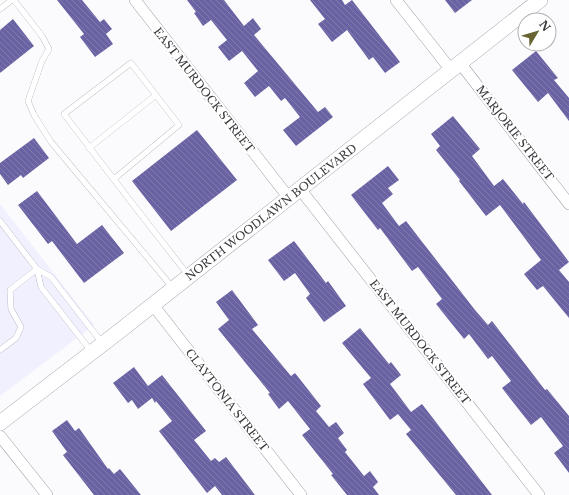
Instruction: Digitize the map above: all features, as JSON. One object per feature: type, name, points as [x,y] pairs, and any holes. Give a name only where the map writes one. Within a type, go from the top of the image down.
[{"type":"main road","name":"NORTH WOODLAWN BOULEVARD","points":[[0,423],[174,289],[540,0]]},
{"type":"street","name":"EAST MURDOCK STREET","points":[[135,0],[289,198]]},
{"type":"street","name":"MARJORIE STREET","points":[[396,0],[455,66],[569,204]]},
{"type":"street","name":"EAST MURDOCK STREET","points":[[300,189],[539,495]]},
{"type":"street","name":"CLAYTONIA STREET","points":[[153,305],[301,495]]},
{"type":"street","points":[[0,436],[47,495]]},
{"type":"lane","points":[[0,9],[13,0],[42,36],[49,48],[42,62],[28,100],[34,115],[51,142],[174,289]]},
{"type":"lane","points":[[114,179],[179,125],[131,63],[64,114],[189,277]]},
{"type":"lane","points":[[89,148],[156,95]]},
{"type":"lane","points":[[0,221],[37,269],[51,277],[98,348]]},
{"type":"lane","points":[[37,269],[41,287],[98,348]]},
{"type":"lane","points":[[0,350],[16,338],[21,327],[11,309],[10,290],[37,269]]},
{"type":"shaded area","points":[[0,204],[94,325],[0,396]]},
{"type":"building","points":[[57,0],[82,0],[100,22],[104,19],[112,29],[106,34],[113,44],[95,57],[80,37],[84,34]]},
{"type":"building","points":[[187,0],[224,0],[244,26],[253,18],[261,29],[254,35],[318,112],[325,107],[333,117],[296,146],[283,130],[300,117],[285,98],[281,101],[269,86],[255,97],[244,83],[258,71],[242,51],[229,61],[218,47],[227,40],[211,20],[203,26],[194,13],[196,12]]},
{"type":"building","points":[[310,0],[342,0],[345,5],[352,0],[400,62],[385,73],[373,57],[369,60],[347,30],[332,42],[318,24],[325,19]]},
{"type":"building","points":[[445,0],[472,0],[455,13]]},
{"type":"building","points":[[13,19],[34,46],[0,73],[0,30]]},
{"type":"building","points":[[535,52],[537,52],[558,78],[554,80],[569,98],[569,121],[548,93],[538,102],[512,70]]},
{"type":"building","points":[[453,116],[480,149],[472,156],[494,186],[503,179],[523,204],[524,202],[569,262],[559,270],[569,282],[569,318],[543,286],[537,290],[524,274],[541,260],[500,205],[486,216],[436,150],[440,146],[431,134]]},
{"type":"building","points":[[197,130],[237,180],[171,231],[132,181]]},
{"type":"building","points":[[34,138],[49,158],[23,178],[21,175],[8,185],[0,174],[0,163]]},
{"type":"building","points":[[388,166],[399,180],[388,188],[393,194],[382,203],[399,226],[406,221],[475,310],[488,325],[492,321],[545,390],[547,389],[569,416],[569,473],[554,453],[563,446],[541,417],[531,425],[502,388],[511,381],[492,356],[488,359],[469,334],[464,339],[436,304],[442,299],[418,267],[412,271],[380,228],[378,230],[351,195]]},
{"type":"building","points":[[37,191],[77,244],[102,225],[124,253],[84,283],[52,241],[48,244],[18,205]]},
{"type":"building","points":[[294,241],[326,283],[328,281],[346,306],[324,322],[306,298],[310,294],[295,273],[284,281],[268,260]]},
{"type":"building","points":[[232,290],[258,325],[252,329],[291,376],[295,373],[321,406],[316,411],[329,427],[336,422],[344,433],[338,438],[347,450],[345,452],[364,476],[370,471],[378,482],[373,487],[379,495],[347,495],[331,475],[333,474],[302,435],[310,429],[288,401],[279,409],[268,394],[270,393],[218,329],[229,320],[216,302]]},
{"type":"building","points":[[360,328],[389,364],[391,362],[401,375],[390,384],[411,412],[422,404],[492,495],[456,495],[406,434],[411,430],[398,414],[390,420],[363,384],[371,378],[342,343]]},
{"type":"building","points":[[134,367],[148,386],[162,375],[206,431],[194,440],[211,461],[215,458],[219,462],[226,457],[255,495],[222,495],[215,486],[207,493],[159,431],[172,421],[156,401],[155,403],[152,398],[138,409],[132,400],[128,403],[113,383]]},
{"type":"building","points":[[67,420],[75,431],[79,428],[108,469],[109,468],[114,474],[120,469],[141,495],[94,495],[63,455],[67,452],[52,431]]}]
